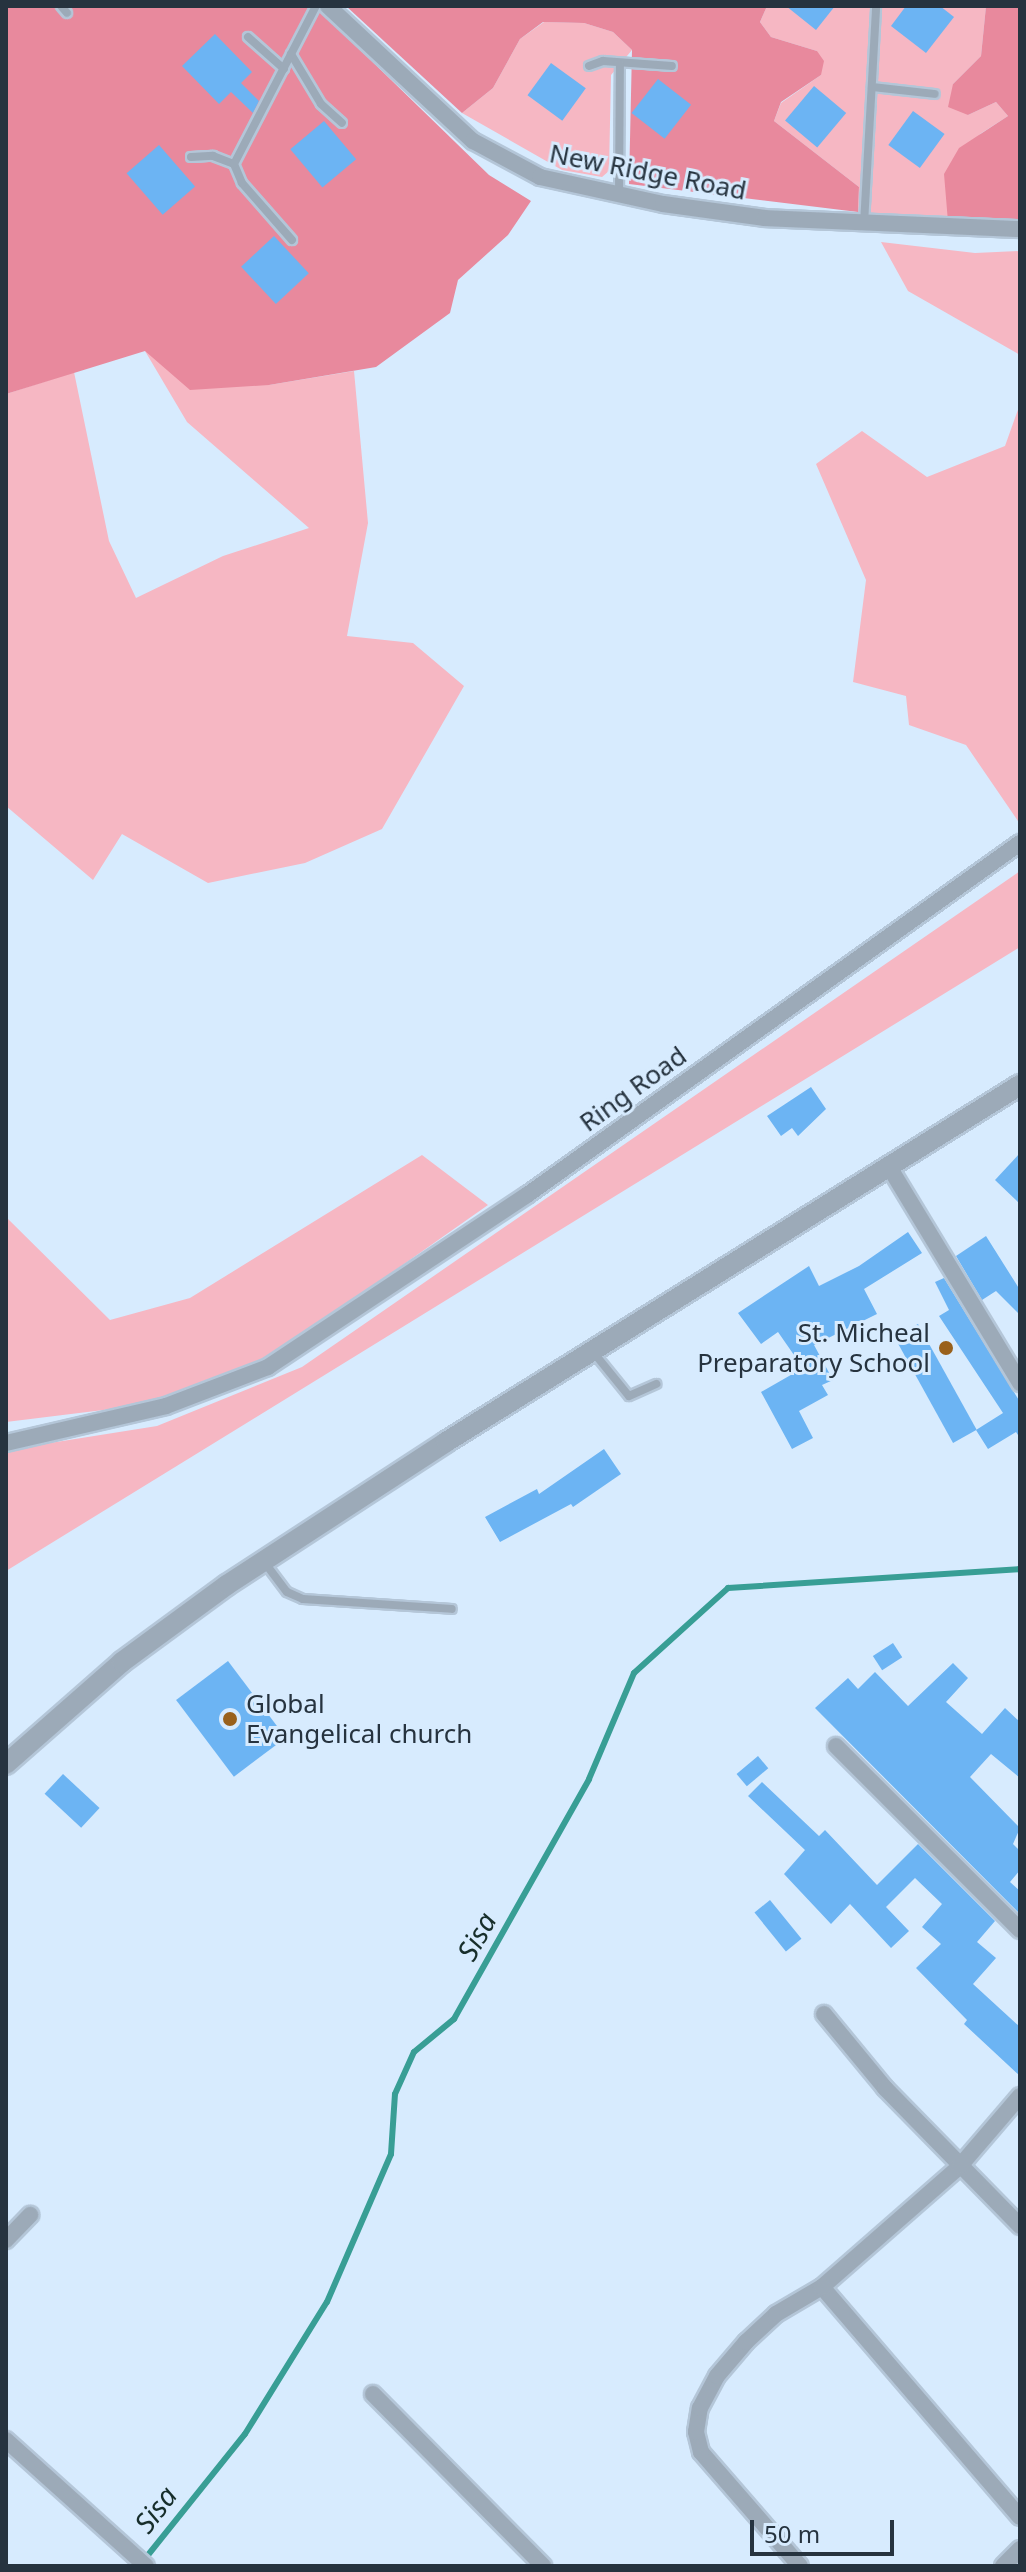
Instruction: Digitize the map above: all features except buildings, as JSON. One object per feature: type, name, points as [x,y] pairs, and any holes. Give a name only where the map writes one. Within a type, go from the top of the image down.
[{"type":"street","name":"New Ridge Road","points":[[328,6],[473,141],[540,177],[619,196],[765,218],[864,225],[1020,229]]},
{"type":"street","name":"Ring Road","points":[[6,1443],[166,1406],[268,1367],[527,1195],[1020,843]]},
{"type":"street","points":[[6,1764],[122,1662],[264,1561],[593,1350],[1020,1085]]},
{"type":"street","points":[[888,1165],[1020,1383]]},
{"type":"street","points":[[836,1746],[1020,1930]]},
{"type":"street","points":[[824,2014],[885,2088],[1020,2226]]},
{"type":"street","points":[[800,2566],[701,2452],[696,2432],[700,2408],[717,2376],[776,2314],[822,2287],[960,2166],[1020,2096]]},
{"type":"street","points":[[6,2240],[30,2215]]},
{"type":"street","points":[[822,2287],[1020,2517]]},
{"type":"street","points":[[373,2394],[543,2566]]},
{"type":"street","points":[[6,2440],[146,2566]]},
{"type":"street","points":[[1003,2566],[1019,2554]]},
{"type":"lane","points":[[234,164],[316,6]]},
{"type":"lane","points":[[864,225],[876,6]]},
{"type":"lane","points":[[248,37],[284,69]]},
{"type":"lane","points":[[291,54],[321,104],[342,123]]},
{"type":"lane","points":[[619,196],[620,64]]},
{"type":"lane","points":[[589,66],[672,66]]},
{"type":"lane","points":[[872,87],[935,94]]},
{"type":"lane","points":[[191,157],[213,156],[234,164],[242,183],[292,240]]},
{"type":"lane","points":[[593,1350],[605,1372],[629,1396],[656,1384]]},
{"type":"lane","points":[[264,1561],[287,1592],[303,1599],[452,1609]]},
{"type":"shaded area","points":[[6,6],[315,6],[489,175],[531,201],[508,235],[458,280],[450,313],[376,367],[269,385],[190,390],[145,351],[6,394]]},
{"type":"shaded area","points":[[346,6],[767,6],[760,22],[771,37],[817,51],[824,61],[821,75],[781,102],[774,121],[859,187],[858,212],[629,184],[632,50],[613,32],[584,23],[543,22],[520,39],[493,88],[462,113]]},
{"type":"shaded area","points":[[767,6],[986,6],[981,56],[953,84],[968,115],[996,102],[1008,116],[980,134],[948,222],[858,212],[859,187],[774,121],[781,103],[821,75],[817,51],[771,37],[760,22]]},
{"type":"shaded area","points":[[986,6],[1020,6],[1020,219],[948,222],[944,174],[959,148],[1008,116],[996,102],[968,115],[948,107],[953,84],[981,56]]},
{"type":"shaded area","points":[[544,22],[584,23],[613,32],[632,50],[611,75],[609,171],[602,177],[562,170],[462,113],[493,88],[520,39]]},
{"type":"shaded area","points":[[881,242],[975,253],[1020,251],[1020,355],[908,291]]},
{"type":"shaded area","points":[[145,351],[269,385],[354,371],[368,523],[347,636],[413,643],[464,686],[382,829],[305,863],[208,883],[122,834],[93,880],[6,806],[6,394],[74,372],[109,541],[136,598],[223,556],[309,528],[187,422]]},
{"type":"shaded area","points":[[1020,404],[1020,824],[966,745],[909,725],[906,696],[853,682],[866,580],[816,464],[862,431],[927,477],[1005,446]]},
{"type":"shaded area","points":[[1020,871],[1020,947],[6,1571],[6,1450],[157,1426],[302,1367]]},
{"type":"shaded area","points":[[422,1155],[488,1205],[286,1347],[218,1380],[144,1405],[6,1422],[6,1217],[110,1320],[190,1298]]},
{"type":"waterway","name":"Sisa","points":[[144,2560],[245,2434],[327,2302],[391,2154],[395,2094],[414,2052],[454,2019],[589,1779],[634,1673],[728,1588],[1020,1569]]},
{"type":"place","name":"St. Micheal Preparatory School","points":[[946,1348]]},
{"type":"place","name":"Global Evangelical church","points":[[230,1719]]}]
